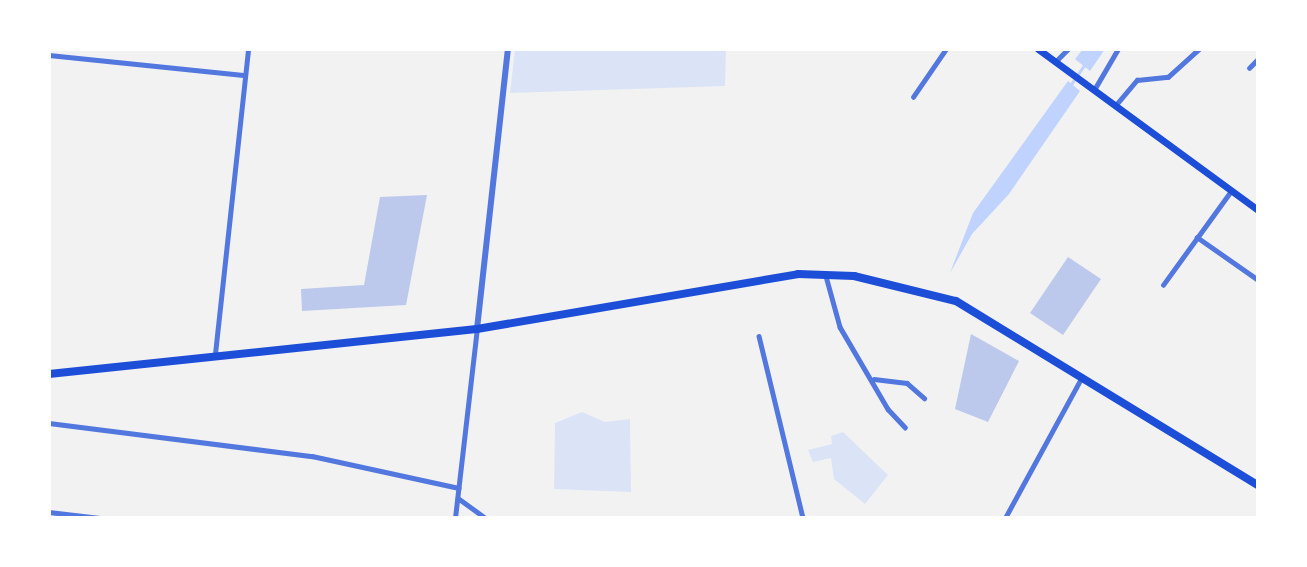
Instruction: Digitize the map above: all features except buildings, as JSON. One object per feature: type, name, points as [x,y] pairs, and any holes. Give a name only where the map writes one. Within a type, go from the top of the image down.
[{"type":"main road","points":[[1038,49],[1258,210]]},
{"type":"main road","points":[[49,374],[215,354],[477,329],[701,288],[826,275],[892,281],[956,301],[1258,485]]},
{"type":"street","points":[[215,354],[243,75],[248,49]]},
{"type":"street","points":[[455,518],[508,49]]},
{"type":"street","points":[[914,97],[946,49]]},
{"type":"street","points":[[1055,62],[1068,49]]},
{"type":"street","points":[[1092,90],[1118,49]]},
{"type":"street","points":[[1114,106],[1137,80],[1168,76],[1199,49]]},
{"type":"street","points":[[49,55],[243,75]]},
{"type":"street","points":[[1250,68],[1258,59]]},
{"type":"street","points":[[1163,285],[1231,191]]},
{"type":"street","points":[[1197,237],[1257,279]]},
{"type":"street","points":[[826,275],[836,318],[905,427]]},
{"type":"street","points":[[759,337],[803,518]]},
{"type":"street","points":[[1005,518],[1082,376]]},
{"type":"street","points":[[873,379],[907,383],[924,398]]},
{"type":"street","points":[[49,423],[312,456],[459,488]]},
{"type":"street","points":[[458,498],[486,518]]},
{"type":"street","points":[[49,512],[100,518]]},
{"type":"shaded area","points":[[515,49],[726,49],[725,86],[510,93]]},
{"type":"shaded area","points":[[582,412],[605,422],[630,419],[631,492],[554,489],[555,423]]},
{"type":"shaded area","points":[[843,432],[888,475],[865,504],[834,479],[831,458],[813,462],[808,450],[832,444],[831,436]]},
{"type":"water","points":[[1083,49],[1105,49],[1090,71],[1075,59]]},
{"type":"water","points":[[1068,81],[1080,91],[1009,194],[972,234],[950,273],[973,213]]},
{"type":"waterway","points":[[1070,86],[1084,65]]}]
